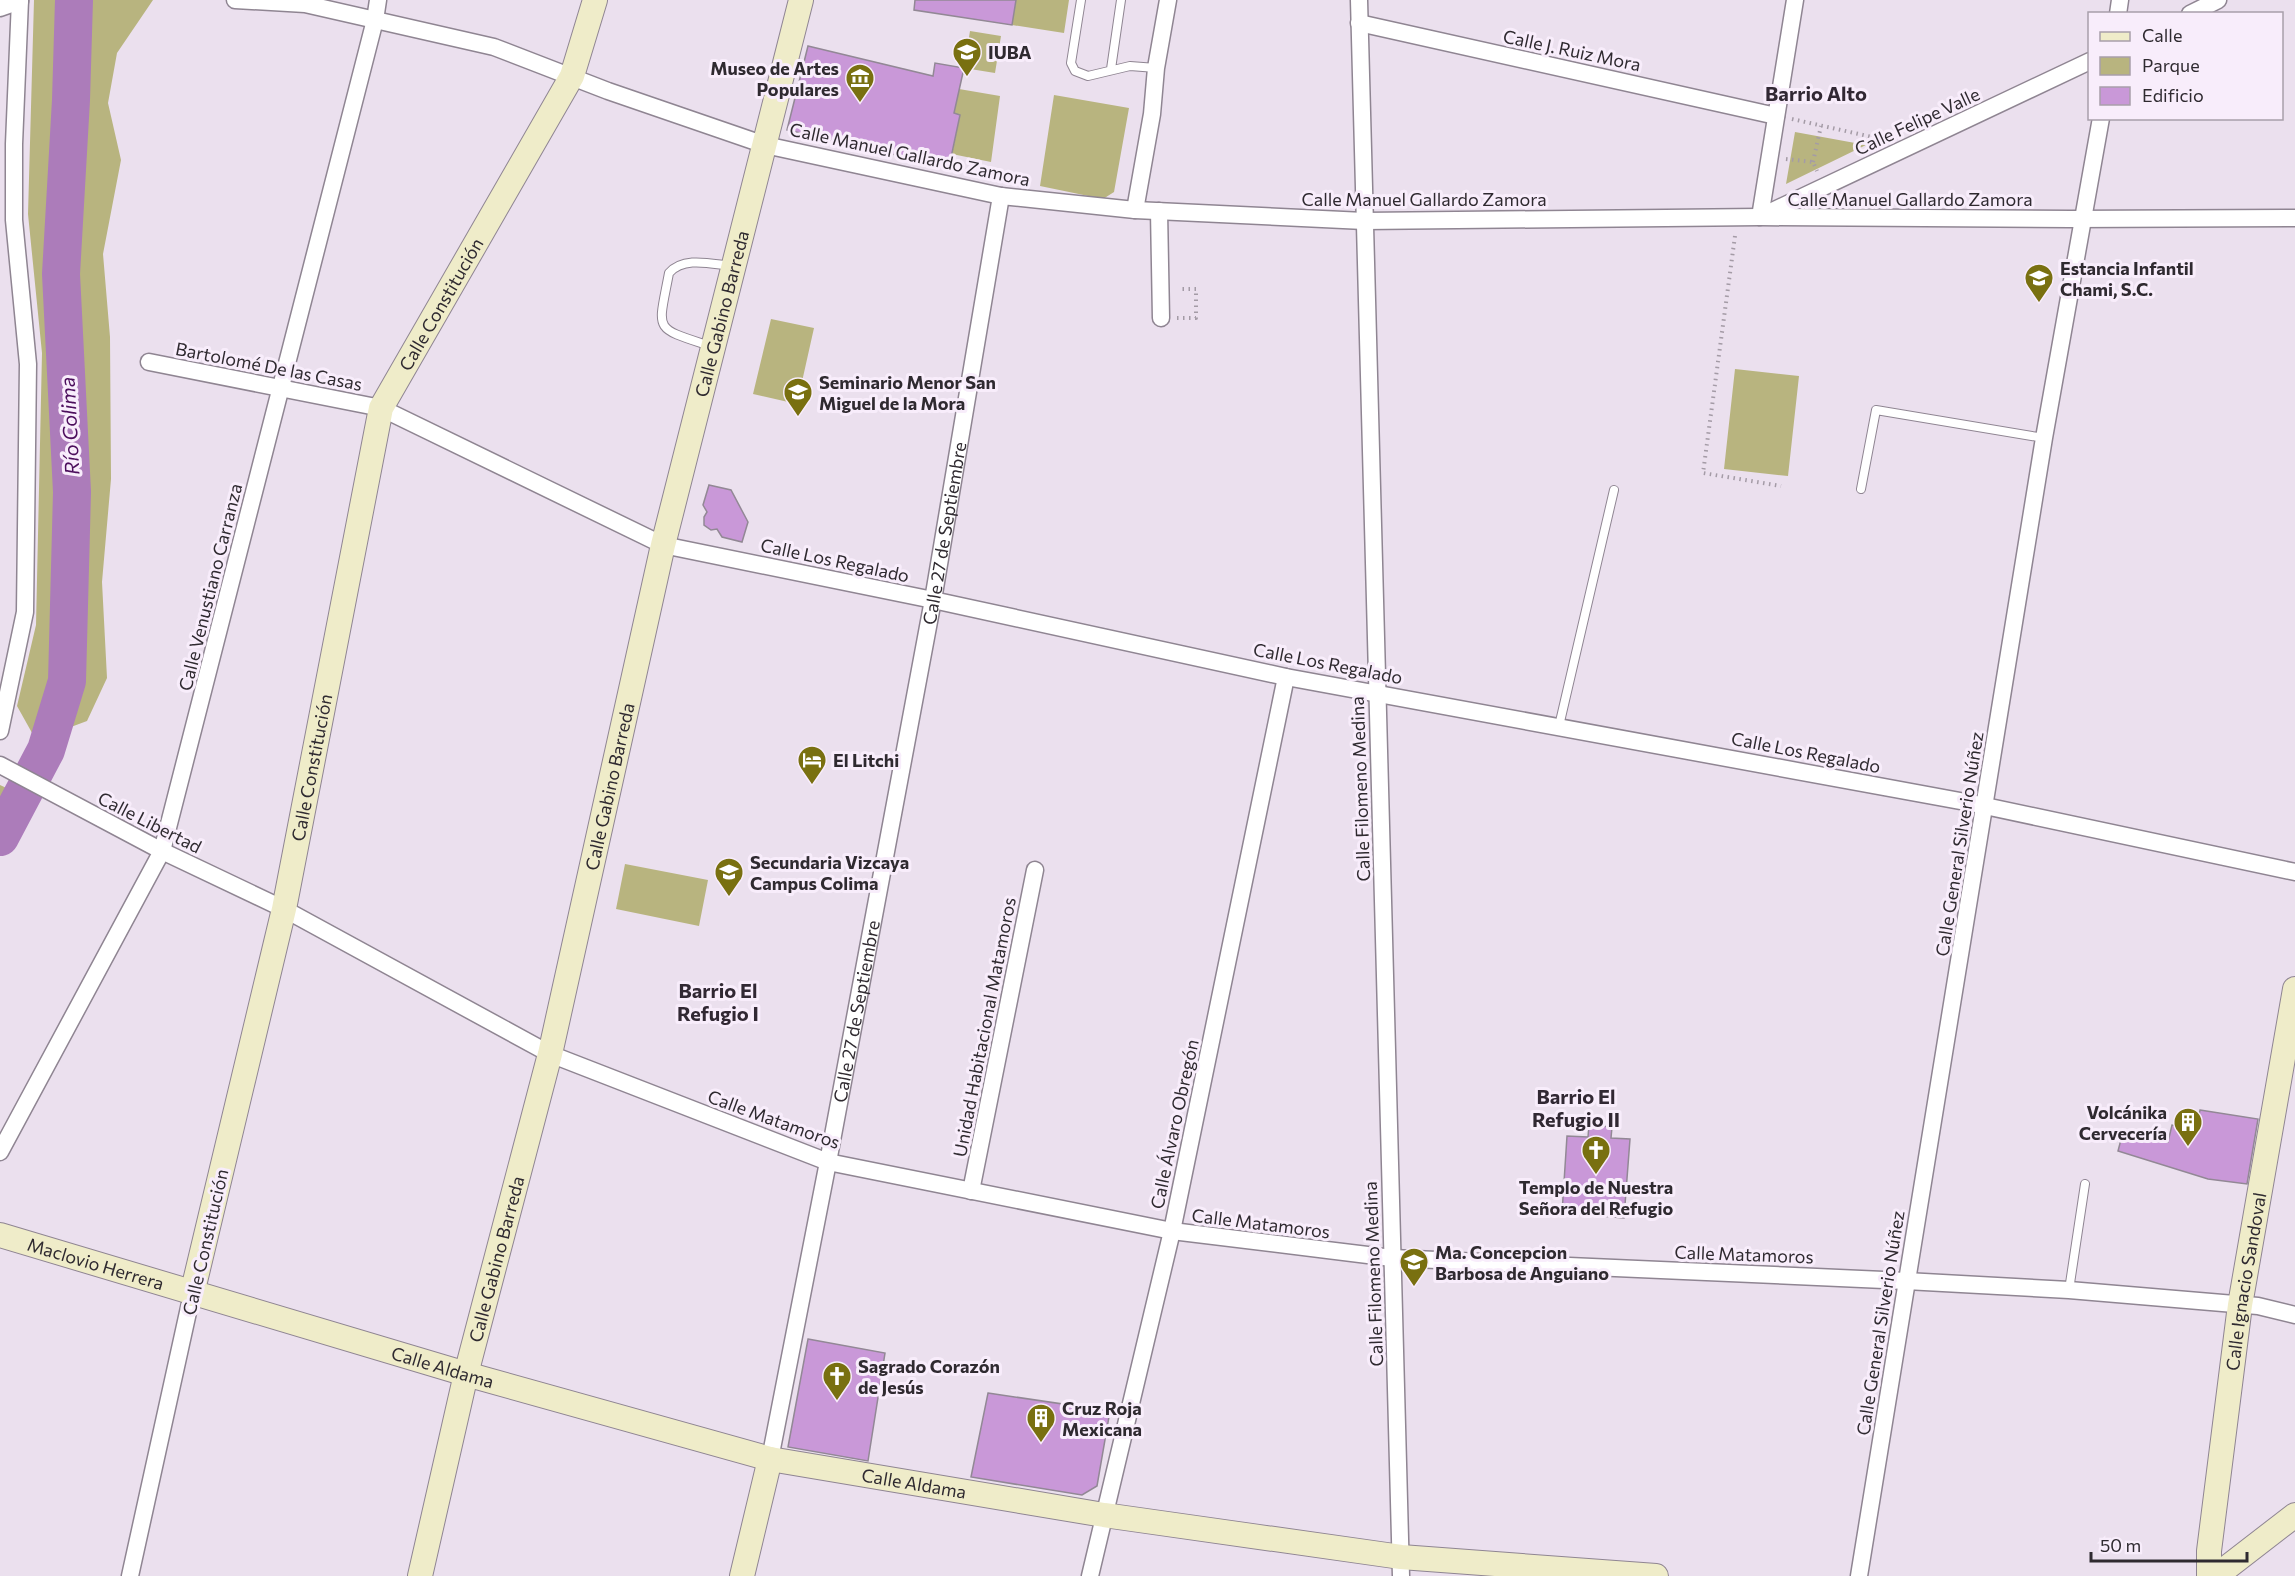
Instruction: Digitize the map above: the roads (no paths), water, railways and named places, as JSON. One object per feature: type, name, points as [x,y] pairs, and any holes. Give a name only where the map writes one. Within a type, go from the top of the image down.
[{"type":"street","points":[[0,9],[20,0],[14,144],[14,219],[28,364],[25,612],[0,731]]},
{"type":"street","name":"Calle Manuel Gallardo Zamora","points":[[235,0],[305,4],[494,47],[608,91],[765,145],[1001,196],[1135,210],[1364,221],[1737,217],[2295,218]]},
{"type":"street","name":"Calle Venustiano Carranza","points":[[0,1152],[162,850],[375,20],[378,0]]},
{"type":"street","name":"Calle Constitución","points":[[130,1576],[192,1294],[284,909],[381,408],[572,76],[595,0]]},
{"type":"street","name":"Calle Gabino Barreda","points":[[420,1576],[466,1374],[550,1054],[663,545],[801,0]]},
{"type":"street","points":[[1135,210],[1152,114],[1156,68],[1168,0]]},
{"type":"street","name":"Calle Filomeno Medina","points":[[1359,0],[1401,1566]]},
{"type":"street","points":[[1760,217],[1795,0]]},
{"type":"street","points":[[2194,12],[2218,0]]},
{"type":"street","name":"Calle J. Ruiz Mora","points":[[1359,23],[1776,116]]},
{"type":"street","name":"Calle Felipe Valle","points":[[1760,217],[2088,62]]},
{"type":"street","name":"Calle General Silverio Núñez","points":[[1859,1576],[2044,438],[2101,120]]},
{"type":"street","name":"Calle 27 de Septiembre","points":[[742,1576],[770,1459],[828,1162],[933,600],[1001,196]]},
{"type":"street","points":[[0,208],[14,219]]},
{"type":"street","points":[[1159,211],[1161,318]]},
{"type":"street","name":"Bartolomé De las Casas","points":[[149,362],[381,408]]},
{"type":"street","name":"Calle Los Regalado","points":[[381,408],[663,545],[933,600],[1286,677],[1985,806],[2295,872]]},
{"type":"street","name":"Calle Álvaro Obregón","points":[[1090,1576],[1172,1232],[1286,677]]},
{"type":"street","name":"Calle Libertad","points":[[0,765],[162,850],[284,909]]},
{"type":"street","name":"Unidad Habitacional Matamoros","points":[[971,1191],[1035,870]]},
{"type":"street","name":"Calle Matamoros","points":[[284,909],[550,1054],[828,1162],[1172,1232],[1392,1258],[2069,1290],[2258,1306],[2295,1315]]},
{"type":"street","name":"Calle Ignacio Sandoval","points":[[2209,1576],[2209,1551],[2240,1305],[2287,1075],[2295,989]]},
{"type":"street","name":"Maclovio Herrera","points":[[0,1235],[192,1294]]},
{"type":"street","name":"Calle Aldama","points":[[192,1294],[770,1459],[1401,1566],[1656,1576]]},
{"type":"street","points":[[2216,1576],[2295,1515]]},
{"type":"lane","points":[[1081,0],[1071,63],[1075,71],[1088,76],[1130,66],[1156,68]]},
{"type":"lane","points":[[1111,69],[1121,0]]},
{"type":"lane","points":[[714,347],[671,333],[664,328],[660,319],[669,273],[674,267],[686,262],[734,266]]},
{"type":"lane","points":[[1861,489],[1876,410],[2044,438]]},
{"type":"lane","points":[[1559,726],[1614,490]]},
{"type":"lane","points":[[2069,1290],[2085,1184]]},
{"type":"waterway","name":"Río Colima","points":[[0,837],[46,750],[67,681],[72,492],[61,274],[74,0]]},
{"type":"place","name":"IUBA","points":[[967,78]]},
{"type":"place","name":"Museo de Artes Populares","points":[[860,104]]},
{"type":"place","name":"Estancia Infantil Chami, S.C.","points":[[2039,304]]},
{"type":"place","name":"Seminario Menor San Miguel de la Mora","points":[[798,418]]},
{"type":"place","name":"El Litchi","points":[[812,786]]},
{"type":"place","name":"Secundaria Vizcaya Campus Colima","points":[[729,898]]},
{"type":"place","name":"Volcánika Cervecería","points":[[2188,1148]]},
{"type":"place","name":"Templo de Nuestra Señora del Refugio","points":[[1596,1176]]},
{"type":"place","name":"Ma. Concepcion Barbosa de Anguiano","points":[[1414,1288]]},
{"type":"place","name":"Sagrado Corazón de Jesús","points":[[837,1402]]},
{"type":"place","name":"Cruz Roja Mexicana","points":[[1041,1444]]},
{"type":"district","name":"Barrio Alto","points":[[1816,93]]},
{"type":"district","name":"Barrio El Refugio I","points":[[718,1002]]},
{"type":"district","name":"Barrio El Refugio II","points":[[1576,1108]]}]
